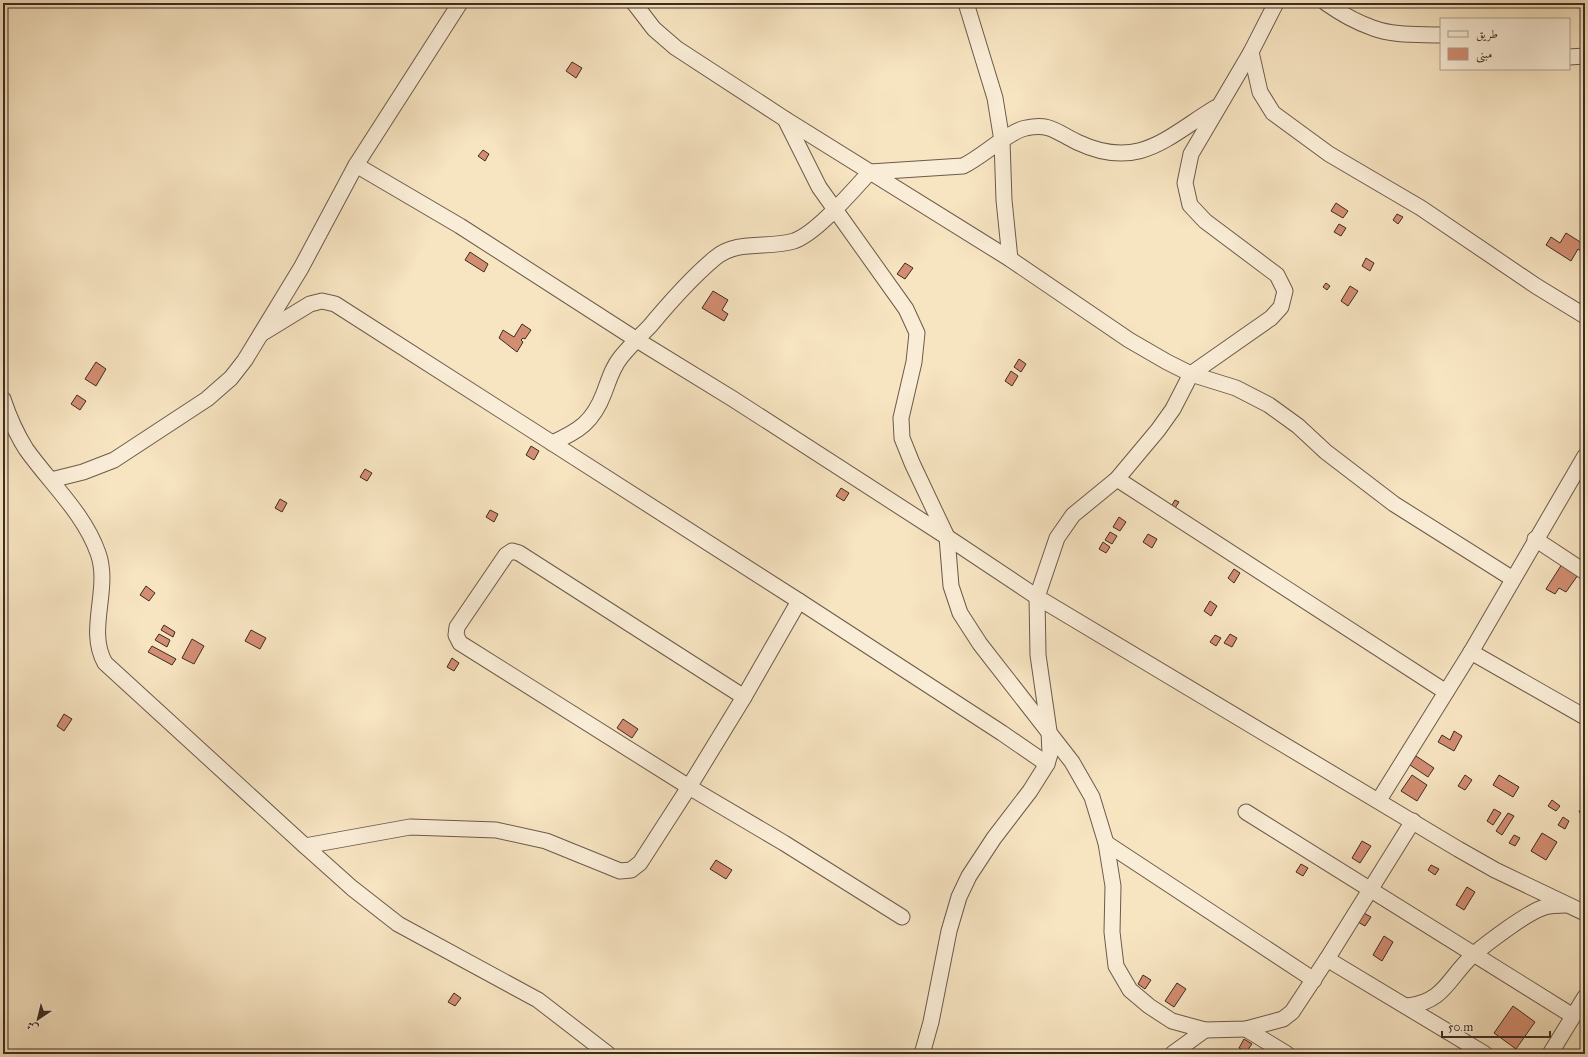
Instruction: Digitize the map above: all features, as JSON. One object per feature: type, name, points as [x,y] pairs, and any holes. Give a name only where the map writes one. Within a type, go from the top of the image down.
[{"type":"street","points":[[51,480],[83,472],[114,460],[208,399],[231,378],[261,334],[317,239],[356,165],[460,3]]},
{"type":"street","points":[[634,3],[654,29],[676,48],[785,119],[1010,259],[1129,340],[1191,374],[1236,388],[1269,405],[1298,426],[1326,452],[1394,504],[1513,579]]},
{"type":"street","points":[[966,3],[995,98],[1002,141],[1004,200],[1010,259]]},
{"type":"street","points":[[922,1054],[931,1022],[949,931],[959,897],[969,876],[994,838],[1030,791],[1047,764],[1050,754],[1049,731],[1038,655],[1037,597],[1057,538],[1073,515],[1117,479],[1170,414],[1191,374],[1271,318],[1281,307],[1285,292],[1277,275],[1205,221],[1190,205],[1185,183],[1191,154],[1218,106],[1252,52],[1276,3]]},
{"type":"street","points":[[1326,3],[1344,15],[1373,28],[1392,32],[1440,35]]},
{"type":"street","points":[[1252,52],[1260,92],[1273,113],[1330,154],[1421,208],[1536,286],[1585,316]]},
{"type":"street","points":[[1570,57],[1585,56]]},
{"type":"street","points":[[552,443],[575,432],[589,421],[600,404],[612,371],[620,358],[676,296],[715,257],[727,250],[741,246],[794,241],[808,233],[870,172],[963,166],[976,160],[1002,141],[1025,128],[1050,127],[1077,142],[1097,150],[1122,154],[1144,151],[1163,142],[1218,106]]},
{"type":"street","points":[[785,119],[819,186],[906,309],[917,333],[914,362],[901,418],[902,438],[912,464],[947,537],[951,586],[960,613],[980,644],[1072,762],[1092,797],[1106,843],[1113,886],[1112,932],[1116,966],[1130,990],[1149,1006],[1172,1021],[1205,1030],[1246,1028],[1283,1019],[1292,1012],[1328,959],[1412,821]]},
{"type":"street","points":[[356,165],[460,226],[637,340],[733,399],[1037,597],[1495,870],[1585,913]]},
{"type":"street","points":[[261,334],[310,304],[322,300],[335,304],[799,601],[1047,764]]},
{"type":"street","points":[[3,399],[11,422],[22,442],[92,537],[99,555],[103,573],[97,638],[100,653],[105,663],[352,888],[398,924],[538,1000],[608,1054]]},
{"type":"street","points":[[1379,800],[1471,652],[1535,539],[1585,456]]},
{"type":"street","points":[[1117,479],[1446,692]]},
{"type":"street","points":[[1535,539],[1585,572]]},
{"type":"street","points":[[744,696],[512,551],[506,555],[457,627],[456,635],[460,643],[690,787],[784,843],[902,917]]},
{"type":"street","points":[[305,846],[410,827],[496,830],[546,841],[620,871],[631,870],[640,862],[690,787],[799,601]]},
{"type":"street","points":[[1471,652],[1585,717]]},
{"type":"street","points":[[1246,812],[1573,1016]]},
{"type":"street","points":[[1106,843],[1314,980]]},
{"type":"street","points":[[1408,1006],[1422,1004],[1433,999],[1474,955],[1532,912],[1545,907],[1585,905]]},
{"type":"street","points":[[1328,959],[1408,1006],[1485,1054]]},
{"type":"street","points":[[1550,1054],[1585,997]]},
{"type":"street","points":[[1246,1028],[1277,1051]]},
{"type":"street","points":[[1172,1054],[1205,1030]]},
{"type":"building","points":[[572,62],[582,68],[576,78],[566,71]]},
{"type":"building","points":[[483,150],[489,154],[485,161],[478,156]]},
{"type":"building","points":[[1336,203],[1348,211],[1343,218],[1331,211]]},
{"type":"building","points":[[1397,214],[1403,217],[1398,224],[1393,220]]},
{"type":"building","points":[[1339,224],[1346,228],[1341,236],[1334,232]]},
{"type":"building","points":[[1566,233],[1585,245],[1582,252],[1578,249],[1571,261],[1546,245],[1551,237],[1560,243]]},
{"type":"building","points":[[470,252],[488,264],[484,272],[465,260]]},
{"type":"building","points":[[1366,258],[1374,263],[1370,271],[1362,266]]},
{"type":"building","points":[[905,263],[913,268],[905,279],[897,274]]},
{"type":"building","points":[[1326,283],[1330,286],[1327,290],[1323,287]]},
{"type":"building","points":[[1350,286],[1358,291],[1348,306],[1341,301]]},
{"type":"building","points":[[713,291],[728,300],[722,310],[728,314],[724,321],[702,308]]},
{"type":"building","points":[[522,324],[531,330],[525,339],[523,338],[521,340],[523,342],[517,352],[499,338],[503,330],[514,337]]},
{"type":"building","points":[[1019,359],[1026,364],[1021,372],[1014,367]]},
{"type":"building","points":[[96,362],[106,369],[96,386],[85,379]]},
{"type":"building","points":[[1011,371],[1018,376],[1012,386],[1005,381]]},
{"type":"building","points":[[77,395],[86,401],[80,410],[71,404]]},
{"type":"building","points":[[531,446],[539,451],[534,460],[526,455]]},
{"type":"building","points":[[365,469],[372,473],[367,481],[360,477]]},
{"type":"building","points":[[841,488],[849,493],[844,501],[836,496]]},
{"type":"building","points":[[280,499],[287,503],[282,512],[275,508]]},
{"type":"building","points":[[1175,500],[1179,502],[1175,508],[1172,505]]},
{"type":"building","points":[[490,510],[498,514],[494,522],[486,517]]},
{"type":"building","points":[[1119,517],[1126,522],[1120,531],[1113,527]]},
{"type":"building","points":[[1110,532],[1117,536],[1112,544],[1105,540]]},
{"type":"building","points":[[1148,534],[1157,539],[1152,548],[1143,542]]},
{"type":"building","points":[[1103,542],[1110,547],[1106,553],[1099,549]]},
{"type":"building","points":[[1562,564],[1578,575],[1566,592],[1559,588],[1555,594],[1546,589]]},
{"type":"building","points":[[1234,569],[1240,573],[1234,583],[1228,578]]},
{"type":"building","points":[[146,586],[155,593],[149,601],[140,595]]},
{"type":"building","points":[[1210,601],[1217,606],[1211,616],[1204,611]]},
{"type":"building","points":[[164,625],[175,632],[173,637],[161,630]]},
{"type":"building","points":[[251,630],[266,638],[260,649],[245,641]]},
{"type":"building","points":[[159,634],[170,640],[167,647],[155,640]]},
{"type":"building","points":[[1230,634],[1237,638],[1232,647],[1224,643]]},
{"type":"building","points":[[1215,635],[1221,638],[1216,646],[1210,642]]},
{"type":"building","points":[[192,639],[204,646],[194,664],[182,658]]},
{"type":"building","points":[[152,646],[176,659],[172,665],[148,652]]},
{"type":"building","points":[[452,658],[459,663],[454,671],[447,667]]},
{"type":"building","points":[[64,714],[72,719],[64,731],[57,726]]},
{"type":"building","points":[[623,719],[638,729],[632,738],[617,728]]},
{"type":"building","points":[[1454,731],[1462,736],[1454,751],[1438,742],[1442,735],[1450,740]]},
{"type":"building","points":[[1416,756],[1434,768],[1428,777],[1410,765]]},
{"type":"building","points":[[1412,775],[1427,785],[1417,801],[1401,791]]},
{"type":"building","points":[[1465,775],[1472,780],[1465,790],[1458,786]]},
{"type":"building","points":[[1499,775],[1519,787],[1513,797],[1493,785]]},
{"type":"building","points":[[1552,800],[1560,806],[1556,811],[1548,806]]},
{"type":"building","points":[[1582,807],[1585,808],[1585,815],[1579,812]]},
{"type":"building","points":[[1494,809],[1501,813],[1493,825],[1487,821]]},
{"type":"building","points":[[1508,813],[1514,816],[1502,835],[1496,831]]},
{"type":"building","points":[[1563,817],[1569,821],[1565,829],[1558,825]]},
{"type":"building","points":[[1542,833],[1557,842],[1546,860],[1531,851]]},
{"type":"building","points":[[1514,835],[1520,838],[1515,846],[1509,843]]},
{"type":"building","points":[[1362,841],[1371,846],[1360,863],[1352,858]]},
{"type":"building","points":[[716,860],[732,870],[726,879],[710,869]]},
{"type":"building","points":[[1301,864],[1308,868],[1303,876],[1296,872]]},
{"type":"building","points":[[1431,865],[1439,869],[1435,875],[1428,870]]},
{"type":"building","points":[[1467,887],[1475,892],[1464,910],[1456,905]]},
{"type":"building","points":[[1362,912],[1371,917],[1365,926],[1356,921]]},
{"type":"building","points":[[1384,936],[1393,942],[1382,961],[1373,955]]},
{"type":"building","points":[[1143,975],[1151,980],[1145,989],[1138,984]]},
{"type":"building","points":[[1177,983],[1186,989],[1174,1007],[1165,1001]]},
{"type":"building","points":[[454,993],[461,998],[455,1006],[448,1002]]},
{"type":"building","points":[[1513,1006],[1535,1022],[1516,1049],[1494,1033]]},
{"type":"building","points":[[1244,1039],[1252,1044],[1246,1052],[1239,1048]]}]
